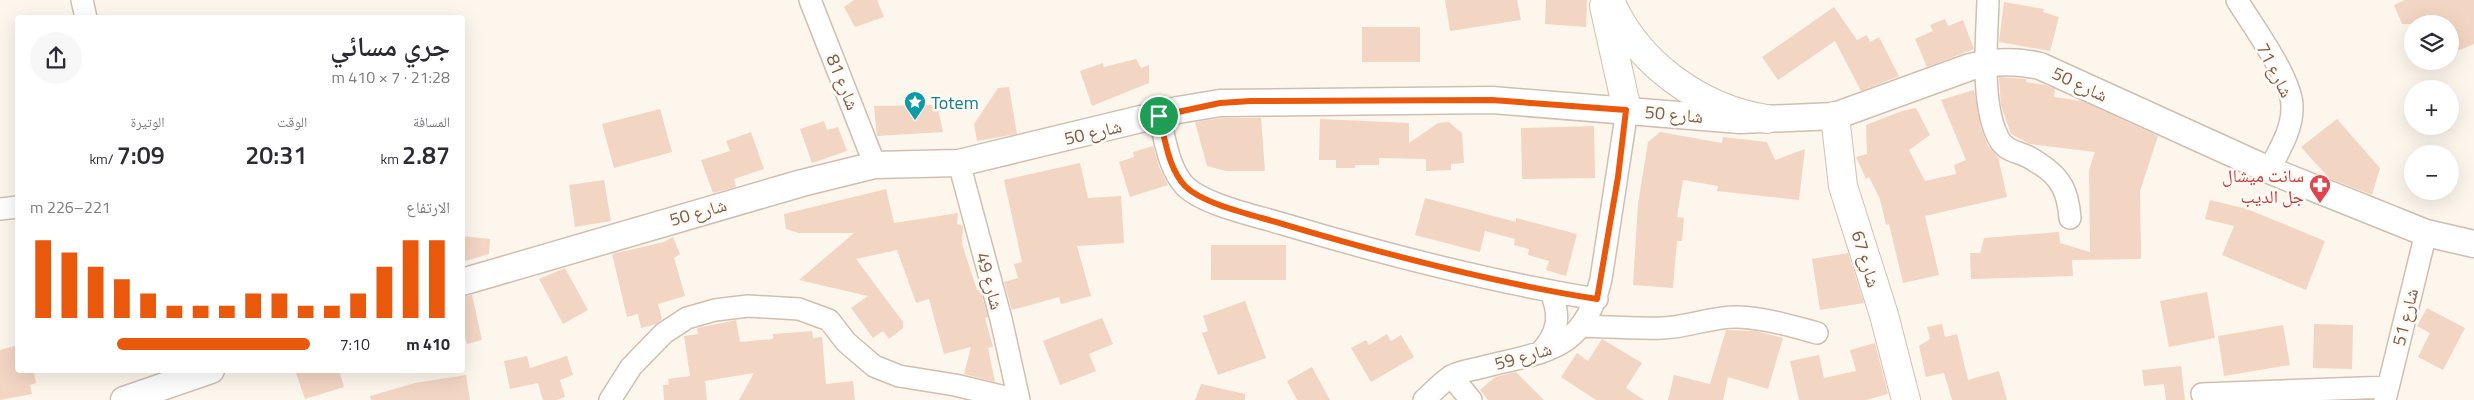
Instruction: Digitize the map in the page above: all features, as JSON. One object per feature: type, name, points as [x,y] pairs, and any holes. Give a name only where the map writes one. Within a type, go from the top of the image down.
[{"type":"main road","points":[[1602,0],[1626,110]]},
{"type":"main road","points":[[1610,0],[1633,38],[1673,79],[1696,95],[1719,106],[1742,114],[1767,119]]},
{"type":"main road","name":"شارع 67","points":[[1835,116],[1843,186],[1884,315],[1906,400]]},
{"type":"street","points":[[82,0],[85,15]]},
{"type":"street","name":"شارع 81","points":[[810,0],[875,165]]},
{"type":"street","points":[[1988,0],[1986,82],[1995,129],[2000,141],[2010,151],[2026,155],[2056,176],[2065,188],[2070,218]]},
{"type":"street","name":"شارع 71","points":[[2237,0],[2276,64],[2292,100],[2291,119],[2288,129],[2269,170]]},
{"type":"street","name":"شارع 50","points":[[465,281],[802,183],[875,165],[959,162],[1220,103],[1251,101],[1492,100],[1740,120],[1835,116],[1986,63],[2022,62],[2040,66],[2269,170],[2426,233],[2474,244]]},
{"type":"street","name":"شارع 59","points":[[1424,400],[1451,376],[1552,349],[1569,340],[1583,326],[1597,299],[1618,177],[1626,110]]},
{"type":"street","points":[[1159,116],[1177,176],[1195,193],[1236,210],[1388,256],[1551,292],[1597,299]]},
{"type":"street","name":"شارع 49","points":[[959,162],[1001,319],[1019,400]]},
{"type":"street","points":[[0,209],[15,207]]},
{"type":"street","name":"شارع 51","points":[[2386,393],[2426,233]]},
{"type":"street","points":[[1540,353],[1553,336],[1557,326],[1558,314],[1551,292]]},
{"type":"street","points":[[610,400],[631,366],[664,333],[687,318],[715,310],[748,306],[798,309],[829,320],[846,342],[874,366],[899,376],[955,385],[1019,400]]},
{"type":"street","points":[[1583,326],[1662,328],[1692,325],[1726,317],[1742,317],[1768,320],[1817,333]]},
{"type":"street","points":[[124,400],[170,377],[193,373]]},
{"type":"street","points":[[1451,376],[1471,400]]},
{"type":"street","points":[[2202,394],[2386,393]]},
{"type":"building","points":[[854,0],[877,0],[884,17],[855,27],[844,7]]},
{"type":"building","points":[[1445,0],[1517,0],[1521,20],[1450,31]]},
{"type":"building","points":[[1546,0],[1587,0],[1586,27],[1545,24]]},
{"type":"building","points":[[2405,0],[2474,0],[2474,44],[2459,50],[2459,15],[2404,15],[2404,24],[2402,24],[2394,5]]},
{"type":"building","points":[[2004,2],[2044,9],[2043,12],[2059,17],[2050,51],[1999,42]]},
{"type":"building","points":[[1834,7],[1857,40],[1867,35],[1870,42],[1879,37],[1899,76],[1861,91],[1835,41],[1778,80],[1762,57]]},
{"type":"building","points":[[1945,19],[1948,26],[1963,20],[1974,49],[1927,67],[1915,39],[1933,31],[1930,25]]},
{"type":"building","points":[[1362,27],[1420,27],[1420,62],[1362,62]]},
{"type":"building","points":[[1136,59],[1141,68],[1149,65],[1149,83],[1092,106],[1080,71],[1103,63],[1104,67]]},
{"type":"building","points":[[1999,77],[2026,79],[2026,82],[2045,85],[2055,89],[2054,97],[2082,101],[2158,136],[2140,191],[2141,259],[2072,260],[2073,276],[1971,279],[1970,253],[1980,253],[1984,238],[2059,232],[2060,243],[2090,252],[2089,170],[2095,152],[2030,144],[2011,134],[2001,106]]},
{"type":"building","points":[[1009,87],[1017,134],[977,141],[974,124],[998,88]]},
{"type":"building","points":[[1974,90],[1981,128],[1988,146],[1998,157],[2007,197],[1925,216],[1939,275],[1903,283],[1889,224],[1886,225],[1880,199],[1869,177],[1866,179],[1856,157],[1867,154],[1866,125],[1902,111],[1916,108],[1930,135],[1909,150],[1925,181],[1956,174],[1954,165],[1966,160],[1941,100]]},
{"type":"building","points":[[937,105],[943,132],[877,136],[874,106]]},
{"type":"building","points":[[660,109],[672,152],[614,168],[602,124]]},
{"type":"building","points":[[1221,118],[1261,118],[1265,171],[1226,171],[1207,166],[1195,122]]},
{"type":"building","points":[[1320,119],[1409,123],[1409,143],[1438,123],[1449,122],[1462,133],[1464,163],[1451,164],[1451,170],[1426,171],[1426,159],[1379,158],[1379,165],[1355,165],[1355,168],[1336,168],[1336,160],[1319,160]]},
{"type":"building","points":[[2337,119],[2380,168],[2372,195],[2329,178],[2301,147]]},
{"type":"building","points":[[824,121],[827,130],[838,127],[847,151],[812,163],[800,129]]},
{"type":"building","points":[[1594,126],[1595,178],[1522,179],[1521,128]]},
{"type":"building","points":[[751,132],[764,169],[734,179],[736,187],[713,193],[701,160],[730,151],[726,141]]},
{"type":"building","points":[[1660,132],[1722,143],[1723,137],[1767,142],[1775,160],[1805,149],[1799,200],[1717,191],[1718,186],[1683,180],[1677,217],[1684,218],[1682,241],[1677,241],[1673,288],[1633,285],[1638,204],[1648,142]]},
{"type":"building","points":[[1153,146],[1159,167],[1168,185],[1130,197],[1119,162],[1134,157],[1133,152]]},
{"type":"building","points":[[1080,163],[1088,198],[1121,196],[1124,243],[1077,246],[1091,296],[1061,304],[1059,297],[1012,310],[1004,282],[1018,278],[1014,264],[1022,262],[1004,180]]},
{"type":"building","points":[[604,180],[611,221],[575,227],[569,185]]},
{"type":"building","points":[[886,189],[894,223],[958,213],[957,224],[963,226],[962,244],[977,290],[980,289],[988,317],[985,318],[993,347],[988,348],[995,382],[964,374],[971,347],[944,354],[929,299],[916,303],[897,250],[856,259],[903,322],[903,328],[889,339],[883,331],[873,338],[851,308],[868,296],[799,280],[854,233],[798,233],[786,229],[784,214]]},
{"type":"building","points":[[1425,198],[1516,222],[1516,218],[1577,234],[1566,276],[1546,270],[1549,261],[1528,255],[1529,249],[1514,245],[1515,239],[1485,231],[1480,252],[1415,235]]},
{"type":"building","points":[[2210,200],[2247,209],[2325,241],[2306,290],[2222,255],[2234,226],[2205,219]]},
{"type":"building","points":[[465,236],[490,239],[489,254],[465,261]]},
{"type":"building","points":[[673,237],[680,254],[674,258],[685,296],[658,304],[662,319],[656,324],[641,328],[638,314],[627,317],[612,254],[664,242]]},
{"type":"building","points":[[1211,245],[1286,245],[1286,280],[1211,280]]},
{"type":"building","points":[[1848,253],[1864,303],[1820,310],[1812,259]]},
{"type":"building","points":[[565,268],[588,310],[563,324],[539,279]]},
{"type":"building","points":[[2207,292],[2215,338],[2169,347],[2160,301]]},
{"type":"building","points":[[472,295],[482,340],[467,344],[465,337],[465,296]]},
{"type":"building","points":[[1245,301],[1266,358],[1218,375],[1202,333],[1208,331],[1203,316]]},
{"type":"building","points":[[2427,308],[2465,328],[2443,370],[2418,357],[2430,333],[2417,326]]},
{"type":"building","points":[[1102,318],[1113,344],[1089,354],[1096,371],[1060,385],[1043,341]]},
{"type":"building","points":[[736,320],[740,342],[773,339],[773,334],[812,331],[813,338],[822,337],[826,384],[853,381],[855,400],[739,400],[754,373],[705,381],[707,400],[664,400],[663,385],[669,385],[668,379],[690,376],[684,336],[698,334],[697,328]]},
{"type":"building","points":[[1942,324],[1945,337],[1957,334],[1968,380],[1999,371],[2007,400],[1952,400],[1944,373],[1926,377],[1919,346],[1930,339],[1927,327]]},
{"type":"building","points":[[2314,324],[2353,325],[2352,369],[2313,368]]},
{"type":"building","points":[[2283,325],[2290,365],[2224,376],[2218,336]]},
{"type":"building","points":[[1726,330],[1756,331],[1783,338],[1768,389],[1728,377],[1723,400],[1668,400],[1674,375],[1710,384]]},
{"type":"building","points":[[1387,334],[1391,341],[1401,335],[1414,357],[1371,382],[1351,348],[1366,340],[1369,345]]},
{"type":"building","points":[[1602,339],[1642,363],[1626,388],[1644,400],[1596,400],[1561,377],[1577,353],[1588,361]]},
{"type":"building","points":[[1875,343],[1888,394],[1866,400],[1799,400],[1790,361],[1819,355],[1824,378],[1856,371],[1850,350]]},
{"type":"building","points":[[15,346],[15,373],[34,373],[36,383],[30,385],[32,394],[0,400],[0,350]]},
{"type":"building","points":[[527,356],[530,368],[567,356],[573,375],[560,380],[565,397],[556,400],[543,400],[538,383],[510,389],[504,361]]},
{"type":"building","points":[[2181,366],[2185,400],[2166,400],[2164,384],[2144,386],[2142,370]]},
{"type":"building","points":[[1312,367],[1330,400],[1297,400],[1287,381]]},
{"type":"building","points":[[1516,372],[1544,400],[1488,400],[1480,390],[1495,377]]},
{"type":"building","points":[[296,373],[340,373],[344,387],[305,399]]},
{"type":"building","points":[[466,375],[470,400],[371,400],[370,396],[415,383]]},
{"type":"building","points":[[1201,384],[1245,394],[1245,400],[1195,400]]},
{"type":"place","name":"Totem","points":[[915,121]]},
{"type":"place","name":"سانت ميشال جل الديب","points":[[2320,204]]},
{"type":"route","points":[[1492,100],[1626,110],[1618,177],[1597,299],[1538,290],[1388,256],[1236,210],[1195,193],[1186,187],[1177,176],[1159,116],[1178,110],[1220,103],[1251,101],[1492,100]]}]
